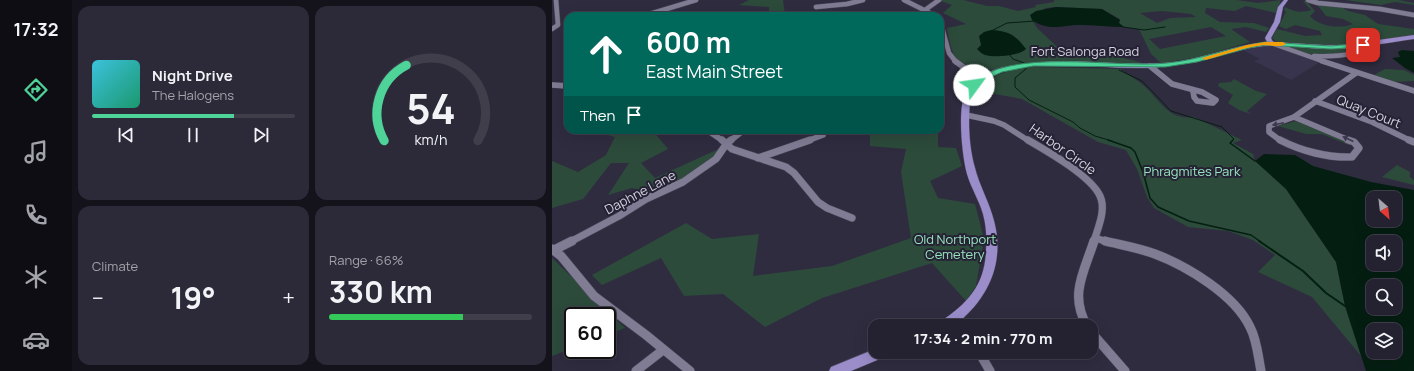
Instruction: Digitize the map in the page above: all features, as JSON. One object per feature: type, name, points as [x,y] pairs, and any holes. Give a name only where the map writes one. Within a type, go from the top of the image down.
[{"type":"main road","points":[[1271,43],[1268,38],[1277,22],[1281,7],[1286,0]]},
{"type":"main road","name":"Fort Salonga Road","points":[[954,319],[972,303],[984,287],[992,249],[992,227],[976,186],[966,153],[966,106],[969,92],[974,85],[987,76],[1000,70],[1033,64],[1165,66],[1197,60],[1249,46],[1271,43],[1331,48],[1373,44],[1414,37]]},
{"type":"main road","points":[[836,371],[868,358]]},
{"type":"street","points":[[552,29],[558,25],[556,0]]},
{"type":"street","points":[[656,12],[696,0]]},
{"type":"street","points":[[816,7],[846,4],[863,0]]},
{"type":"street","points":[[904,0],[928,12]]},
{"type":"street","points":[[924,10],[939,0]]},
{"type":"street","points":[[1308,0],[1318,3],[1380,9],[1414,15]]},
{"type":"street","points":[[552,12],[558,11]]},
{"type":"street","points":[[944,33],[947,48],[955,63],[963,69],[987,76]]},
{"type":"street","points":[[1271,43],[1356,73],[1414,91]]},
{"type":"street","points":[[1305,55],[1339,56],[1357,51],[1373,44]]},
{"type":"street","points":[[1150,66],[1170,83],[1193,91]]},
{"type":"street","points":[[1294,117],[1354,142],[1359,148],[1352,157],[1336,157],[1290,145],[1276,138],[1269,132],[1269,126],[1272,124],[1287,122],[1315,101],[1356,73]]},
{"type":"street","points":[[552,85],[564,85]]},
{"type":"street","name":"Quay Court","points":[[1315,101],[1372,122],[1414,142]]},
{"type":"street","name":"Harbor Circle","points":[[966,115],[994,121],[1004,125],[1060,160],[1087,179],[1100,196],[1102,214],[1080,289],[1078,302],[1083,319]]},
{"type":"street","points":[[713,134],[727,143],[732,149],[786,167],[794,173],[818,202],[827,208],[852,218]]},
{"type":"street","name":"Daphne Lane","points":[[553,249],[619,216],[646,199],[683,182],[716,159],[727,143],[739,134]]},
{"type":"street","points":[[758,158],[823,135]]},
{"type":"street","points":[[1095,238],[1155,255],[1182,268],[1220,292],[1235,304],[1250,327],[1261,371]]},
{"type":"street","points":[[553,249],[594,296],[690,371]]},
{"type":"street","points":[[1098,340],[1125,371]]},
{"type":"street","points":[[636,371],[663,350]]},
{"type":"street","points":[[983,359],[990,371]]},
{"type":"shaded area","points":[[1056,7],[1102,9],[1120,20],[1119,23],[1124,27],[1080,25],[1050,27],[1038,24],[1032,20],[1030,15],[1036,11]]},
{"type":"shaded area","points":[[991,30],[1003,31],[1012,35],[1019,40],[1026,49],[1006,56],[989,56],[983,54],[977,49],[981,45],[979,36],[984,32]]},
{"type":"shaded area","points":[[1264,45],[1273,46],[1320,62],[1291,80],[1254,61],[1260,59],[1243,50]]},
{"type":"shaded area","points":[[1402,50],[1414,51],[1414,73],[1392,58],[1400,57],[1398,52]]},
{"type":"shaded area","points":[[1264,154],[1295,155],[1313,166],[1371,182],[1414,190],[1414,371],[1366,371],[1345,306],[1336,262],[1286,189],[1255,161]]},
{"type":"green space","points":[[749,0],[783,0],[784,12],[769,12],[769,7],[739,5]]},
{"type":"green space","points":[[963,0],[1018,11],[1036,7],[1035,5],[1054,2],[1054,0],[1236,0],[1258,3],[1281,0],[1276,13],[1246,6],[1235,11],[1206,8],[1205,13],[1220,22],[1254,23],[1269,28],[1266,32],[1246,27],[1231,29],[1250,42],[1199,57],[1161,63],[1151,54],[1139,29],[1124,27],[1119,23],[1120,19],[1102,9],[1045,8],[1032,20],[1037,28],[1066,55],[1106,55],[1146,64],[1070,61],[1039,62],[1024,63],[981,71],[975,71],[963,66],[955,57],[947,28],[966,24],[944,13],[952,5],[941,1]],"holes":[[[1162,11],[1191,14],[1196,17],[1170,18],[1157,23],[1140,13]],[[1211,27],[1226,36],[1160,49],[1149,39]]]},
{"type":"green space","points":[[1345,0],[1399,0],[1414,3],[1414,5],[1395,2],[1381,5]]},
{"type":"green space","points":[[1303,1],[1306,1],[1315,11],[1310,16],[1314,20],[1324,25],[1336,27],[1353,24],[1343,19],[1326,16],[1316,3],[1339,6],[1348,11],[1365,15],[1378,24],[1414,29],[1414,35],[1323,46],[1277,42],[1272,38],[1277,29],[1305,36],[1322,35],[1320,31],[1295,25],[1286,29],[1279,26],[1286,12],[1284,10],[1285,7],[1298,12],[1311,10]]},
{"type":"green space","points":[[1371,44],[1348,53],[1327,56],[1295,51],[1283,47],[1283,45],[1311,47]]},
{"type":"green space","name":"Phragmites Park","points":[[1030,67],[1121,69],[1143,85],[1170,112],[1177,116],[1194,117],[1242,140],[1233,143],[1253,154],[1255,161],[1286,189],[1336,262],[1345,306],[1361,356],[1312,297],[1258,272],[1275,255],[1253,240],[1228,231],[1188,227],[1154,208],[1147,197],[1137,169],[1126,150],[1098,142],[1022,99],[979,91],[989,80],[995,77],[1008,71]]},
{"type":"green space","points":[[1385,69],[1404,70],[1414,75],[1414,81],[1391,82],[1372,76]]},
{"type":"green space","points":[[1234,79],[1256,91],[1267,94],[1247,111],[1251,114],[1239,110],[1228,103],[1233,95],[1218,86],[1219,83],[1231,82]]},
{"type":"green space","points":[[1296,121],[1352,144],[1349,145],[1322,134],[1306,134],[1278,126]]},
{"type":"green space","points":[[604,134],[655,134],[668,149],[641,163],[655,178],[723,147],[712,160],[678,183],[652,193],[632,188],[608,195],[629,163],[611,163],[583,199],[552,208],[552,161],[578,172],[606,155],[615,137]]},
{"type":"green space","name":"Old Northport Cemetery","points":[[870,134],[938,134],[938,147],[956,148],[962,166],[930,181],[938,198],[975,204],[984,239],[976,286],[966,301],[932,263],[822,298],[765,327],[723,294],[684,296],[661,258],[602,285],[592,275],[686,223],[712,239],[759,234],[753,276],[832,266],[911,238],[901,172],[906,149],[870,146]]},
{"type":"green space","points":[[1397,165],[1410,172],[1410,177],[1414,180],[1414,185],[1382,177]]},
{"type":"green space","points":[[552,258],[603,307],[564,307],[564,351],[552,356]]},
{"type":"green space","points":[[616,319],[625,328],[616,332]]},
{"type":"waterway","points":[[993,30],[1007,23],[1035,21]]},
{"type":"waterway","points":[[1123,27],[1144,30],[1165,27]]},
{"type":"waterway","points":[[1008,53],[1013,59],[1024,63]]},
{"type":"waterway","points":[[1027,68],[1015,78],[1015,87],[1029,100],[1073,122],[1080,128],[1095,136],[1112,141]]},
{"type":"waterway","points":[[1119,70],[1142,81],[1171,111],[1222,127],[1234,139],[1230,143],[1255,161]]},
{"type":"waterway","points":[[1108,140],[1131,148],[1135,152],[1143,172],[1150,198],[1158,207],[1189,221],[1251,235],[1261,242]]},
{"type":"waterway","points":[[1259,241],[1303,271],[1326,293],[1345,306]]},
{"type":"slow traffic","points":[[1205,58],[1249,46],[1271,43],[1283,44]]},
{"type":"route","points":[[974,85],[987,76],[1000,70],[1033,64],[1165,66],[1197,60],[1249,46],[1271,43],[1331,48],[1363,45]]}]
